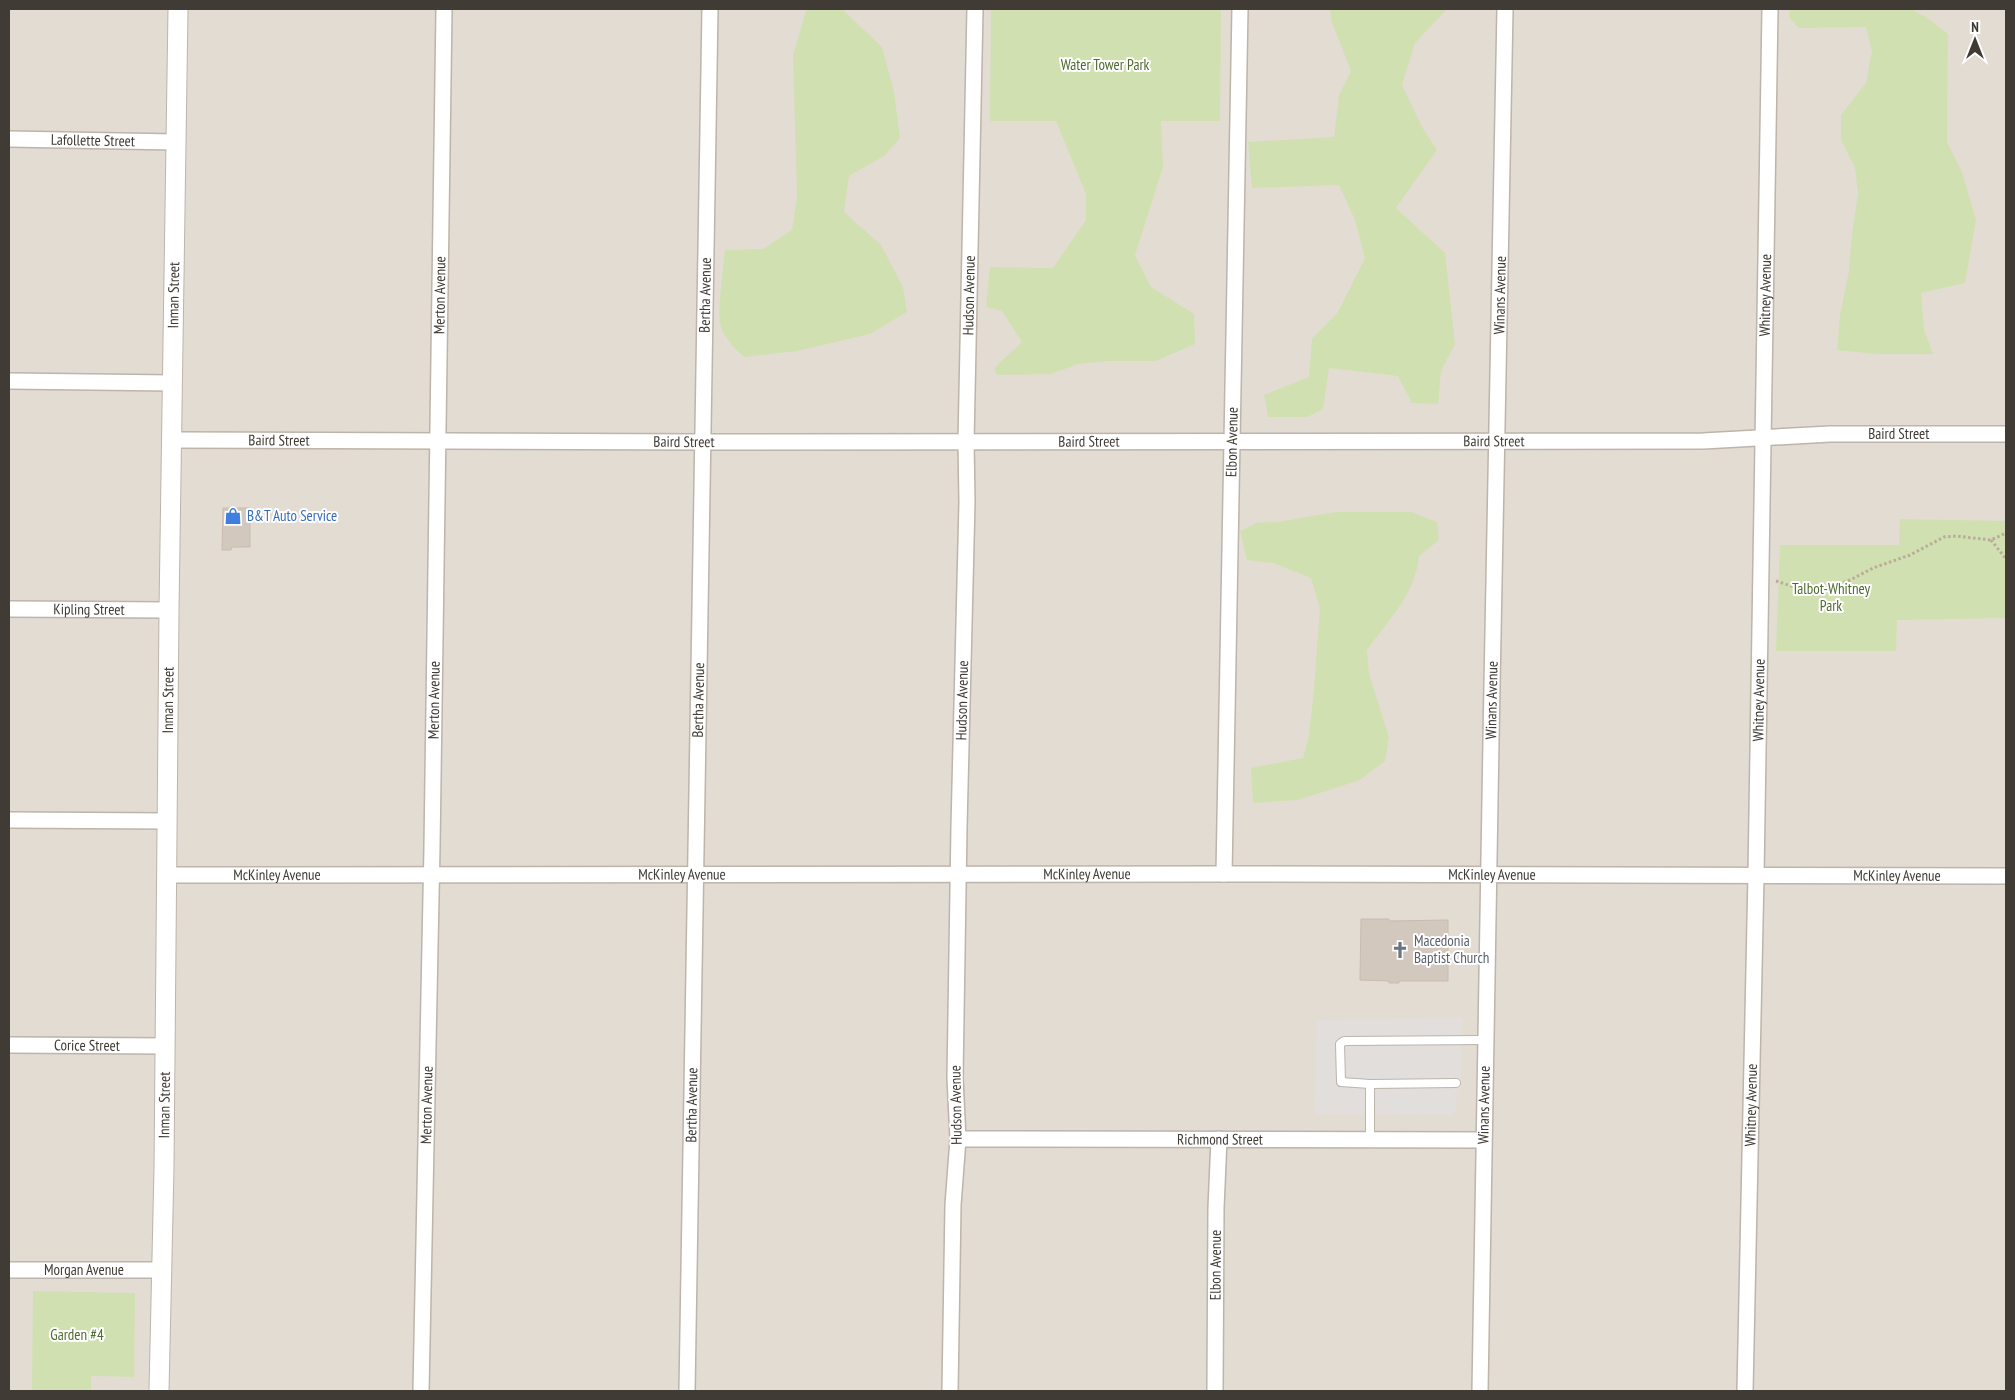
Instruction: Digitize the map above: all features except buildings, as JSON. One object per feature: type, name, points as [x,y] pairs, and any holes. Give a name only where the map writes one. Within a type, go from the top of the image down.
[{"type":"street","name":"Inman Street","points":[[159,1391],[160,1270],[164,1168],[169,610],[178,9]]},
{"type":"street","name":"Merton Avenue","points":[[421,1391],[444,9]]},
{"type":"street","name":"Bertha Avenue","points":[[687,1391],[710,9]]},
{"type":"street","name":"Hudson Avenue","points":[[950,1391],[953,1205],[958,1139],[956,1078],[958,874],[967,512],[966,442],[975,9]]},
{"type":"street","name":"Elbon Avenue","points":[[1224,874],[1240,9]]},
{"type":"street","name":"Winans Avenue","points":[[1480,1391],[1483,1140],[1505,9]]},
{"type":"street","name":"Whitney Avenue","points":[[1745,1391],[1756,874],[1770,9]]},
{"type":"street","name":"Lafollette Street","points":[[9,139],[176,142]]},
{"type":"street","points":[[9,381],[172,383]]},
{"type":"street","name":"Baird Street","points":[[173,440],[704,442],[1703,441],[1830,434],[2006,434]]},
{"type":"street","name":"Kipling Street","points":[[9,609],[169,610]]},
{"type":"street","points":[[9,820],[167,820]]},
{"type":"street","name":"McKinley Avenue","points":[[167,875],[1224,874],[1488,876],[1756,874],[2006,876]]},
{"type":"street","name":"Corice Street","points":[[9,1045],[164,1046]]},
{"type":"street","name":"Richmond Street","points":[[958,1139],[1483,1140]]},
{"type":"street","name":"Elbon Avenue","points":[[1215,1391],[1216,1208],[1219,1140]]},
{"type":"street","name":"Morgan Avenue","points":[[9,1270],[160,1270]]},
{"type":"lane","points":[[1456,1083],[1370,1084],[1341,1082],[1340,1044],[1344,1040],[1485,1040]]},
{"type":"lane","points":[[1370,1084],[1370,1140]]},
{"type":"path","points":[[1760,579],[1775,581],[1804,590],[1823,590],[1850,580],[1873,568],[1910,555],[1944,537],[1956,536],[1990,540],[2006,533]]},
{"type":"path","points":[[1990,540],[2006,559]]},
{"type":"shaded area","points":[[9,9],[2006,9],[2006,1391],[9,1391]]},
{"type":"shaded area","points":[[1462,1018],[1461,1089],[1457,1089],[1456,1112],[1450,1115],[1315,1114],[1317,1020]]},
{"type":"green space","points":[[813,9],[842,9],[882,47],[894,92],[900,138],[884,156],[849,176],[844,212],[881,245],[903,287],[907,312],[870,334],[797,351],[745,357],[728,340],[721,327],[720,302],[725,250],[763,249],[792,230],[797,197],[793,55],[806,11]]},
{"type":"green space","name":"Water Tower Park","points":[[991,9],[1221,9],[1220,121],[1161,121],[1163,167],[1135,255],[1151,287],[1194,314],[1195,344],[1156,361],[1107,361],[1078,364],[1051,374],[997,375],[994,368],[1022,342],[1002,311],[986,307],[990,267],[1053,268],[1086,220],[1086,194],[1056,121],[990,121]]},
{"type":"green space","points":[[1330,9],[1447,9],[1415,43],[1402,85],[1422,127],[1437,150],[1396,208],[1445,253],[1455,344],[1441,371],[1438,404],[1412,403],[1398,376],[1329,368],[1323,409],[1307,417],[1268,417],[1264,395],[1309,377],[1312,339],[1338,312],[1365,258],[1355,220],[1339,185],[1252,188],[1248,142],[1334,137],[1339,95],[1351,71],[1331,20]]},
{"type":"green space","points":[[1789,9],[1911,9],[1926,17],[1948,34],[1947,142],[1962,172],[1976,220],[1965,283],[1921,293],[1924,330],[1933,354],[1877,354],[1837,350],[1840,315],[1849,271],[1858,193],[1855,168],[1841,140],[1841,115],[1866,83],[1872,51],[1866,27],[1799,28],[1790,18]]},
{"type":"green space","points":[[1336,512],[1411,512],[1437,522],[1439,540],[1419,556],[1417,570],[1407,595],[1367,650],[1369,674],[1389,737],[1385,761],[1360,780],[1298,800],[1253,803],[1251,768],[1303,758],[1309,736],[1320,608],[1311,578],[1273,563],[1247,560],[1240,531],[1256,523],[1284,521]]},
{"type":"green space","name":"Talbot-Whitney Park","points":[[1900,519],[2006,521],[2006,618],[1897,620],[1896,651],[1776,651],[1780,545],[1899,545]]},
{"type":"green space","name":"Garden #4","points":[[33,1291],[135,1293],[134,1377],[91,1376],[91,1391],[32,1391]]},
{"type":"place","name":"B&T Auto Service","points":[[233,516]]},
{"type":"place","name":"Macedonia Baptist Church","points":[[1400,950]]}]
